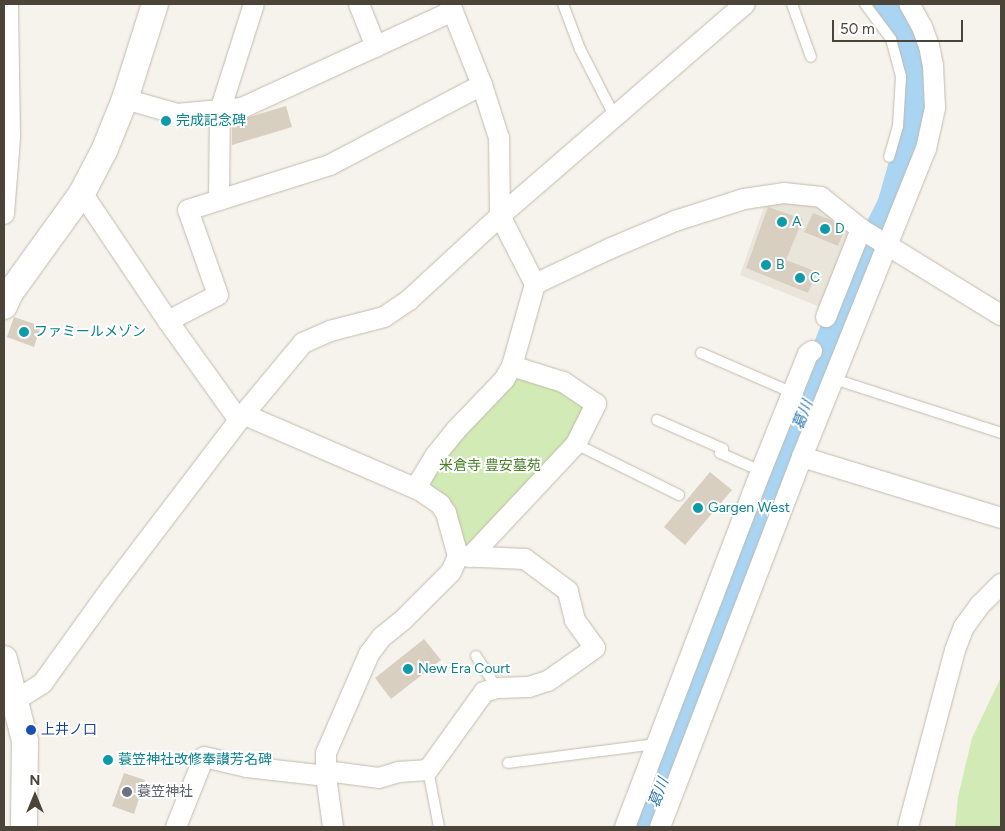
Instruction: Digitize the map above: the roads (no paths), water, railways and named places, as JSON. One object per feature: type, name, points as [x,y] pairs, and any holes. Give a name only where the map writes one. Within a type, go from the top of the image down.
[{"type":"street","points":[[4,214],[7,137],[8,4]]},
{"type":"street","points":[[4,306],[10,293],[82,193],[104,151],[125,99],[155,4]]},
{"type":"street","points":[[219,200],[220,111],[253,8],[271,4]]},
{"type":"street","points":[[359,4],[376,47]]},
{"type":"street","points":[[16,700],[42,684],[112,586],[242,417],[303,343],[330,331],[384,317],[409,300],[500,216],[745,4]]},
{"type":"street","points":[[660,827],[802,457],[926,149],[935,108],[930,46],[909,4]]},
{"type":"street","points":[[125,99],[177,114],[242,108],[376,47],[452,8],[482,85],[499,138],[500,216],[535,284],[512,366],[504,380],[456,430],[435,456],[420,481],[419,490]]},
{"type":"street","points":[[168,321],[218,295],[188,210],[330,164],[482,85]]},
{"type":"street","points":[[535,284],[609,249],[675,221],[767,194],[784,192],[821,197],[861,229],[1001,315]]},
{"type":"street","points":[[82,193],[168,321],[242,417],[419,490],[440,504],[446,513],[464,556]]},
{"type":"street","points":[[826,316],[861,229]]},
{"type":"street","points":[[625,827],[658,744],[720,575],[808,354],[812,351]]},
{"type":"street","points":[[332,827],[326,773],[326,753],[369,654],[382,637],[404,619],[576,444],[596,404],[564,382],[512,366]]},
{"type":"street","points":[[802,457],[1001,518]]},
{"type":"street","points":[[176,827],[204,757],[247,767],[379,778],[399,772],[428,770],[484,692],[497,688],[529,687],[548,680],[595,648],[575,620],[568,591],[525,559],[464,556]]},
{"type":"street","points":[[720,575],[752,588]]},
{"type":"street","points":[[908,827],[955,650],[964,627],[980,604],[1001,584]]},
{"type":"street","points":[[4,659],[25,741],[24,827]]},
{"type":"lane","points":[[563,4],[580,49],[616,117]]},
{"type":"lane","points":[[792,4],[811,56]]},
{"type":"lane","points":[[865,4],[891,39],[900,70],[900,111],[889,157]]},
{"type":"lane","points":[[701,353],[793,393]]},
{"type":"lane","points":[[834,379],[1001,433]]},
{"type":"lane","points":[[656,420],[723,449],[720,453],[761,471]]},
{"type":"lane","points":[[576,444],[679,495]]},
{"type":"lane","points":[[476,656],[497,688]]},
{"type":"lane","points":[[508,763],[658,744]]},
{"type":"lane","points":[[428,770],[439,827]]},
{"type":"waterway","name":"葛川","points":[[646,827],[687,713],[840,317],[862,263],[892,205],[908,149],[917,101],[917,78],[908,46],[881,4]]},
{"type":"place","name":"完成記念碑","points":[[166,121]]},
{"type":"place","name":"A","points":[[782,222]]},
{"type":"place","name":"D","points":[[825,229]]},
{"type":"place","name":"B","points":[[766,265]]},
{"type":"place","name":"C","points":[[800,278]]},
{"type":"place","name":"ファミールメゾン","points":[[24,332]]},
{"type":"place","name":"Gargen West","points":[[698,508]]},
{"type":"place","name":"New Era Court","points":[[408,669]]},
{"type":"place","name":"上井ノ口","points":[[31,730]]},
{"type":"place","name":"蓑笠神社改修奉讃芳名碑","points":[[108,760]]},
{"type":"place","name":"蓑笠神社","points":[[127,792]]},
{"type":"park label","name":"米倉寺 豊安墓苑","points":[[490,466]]}]
